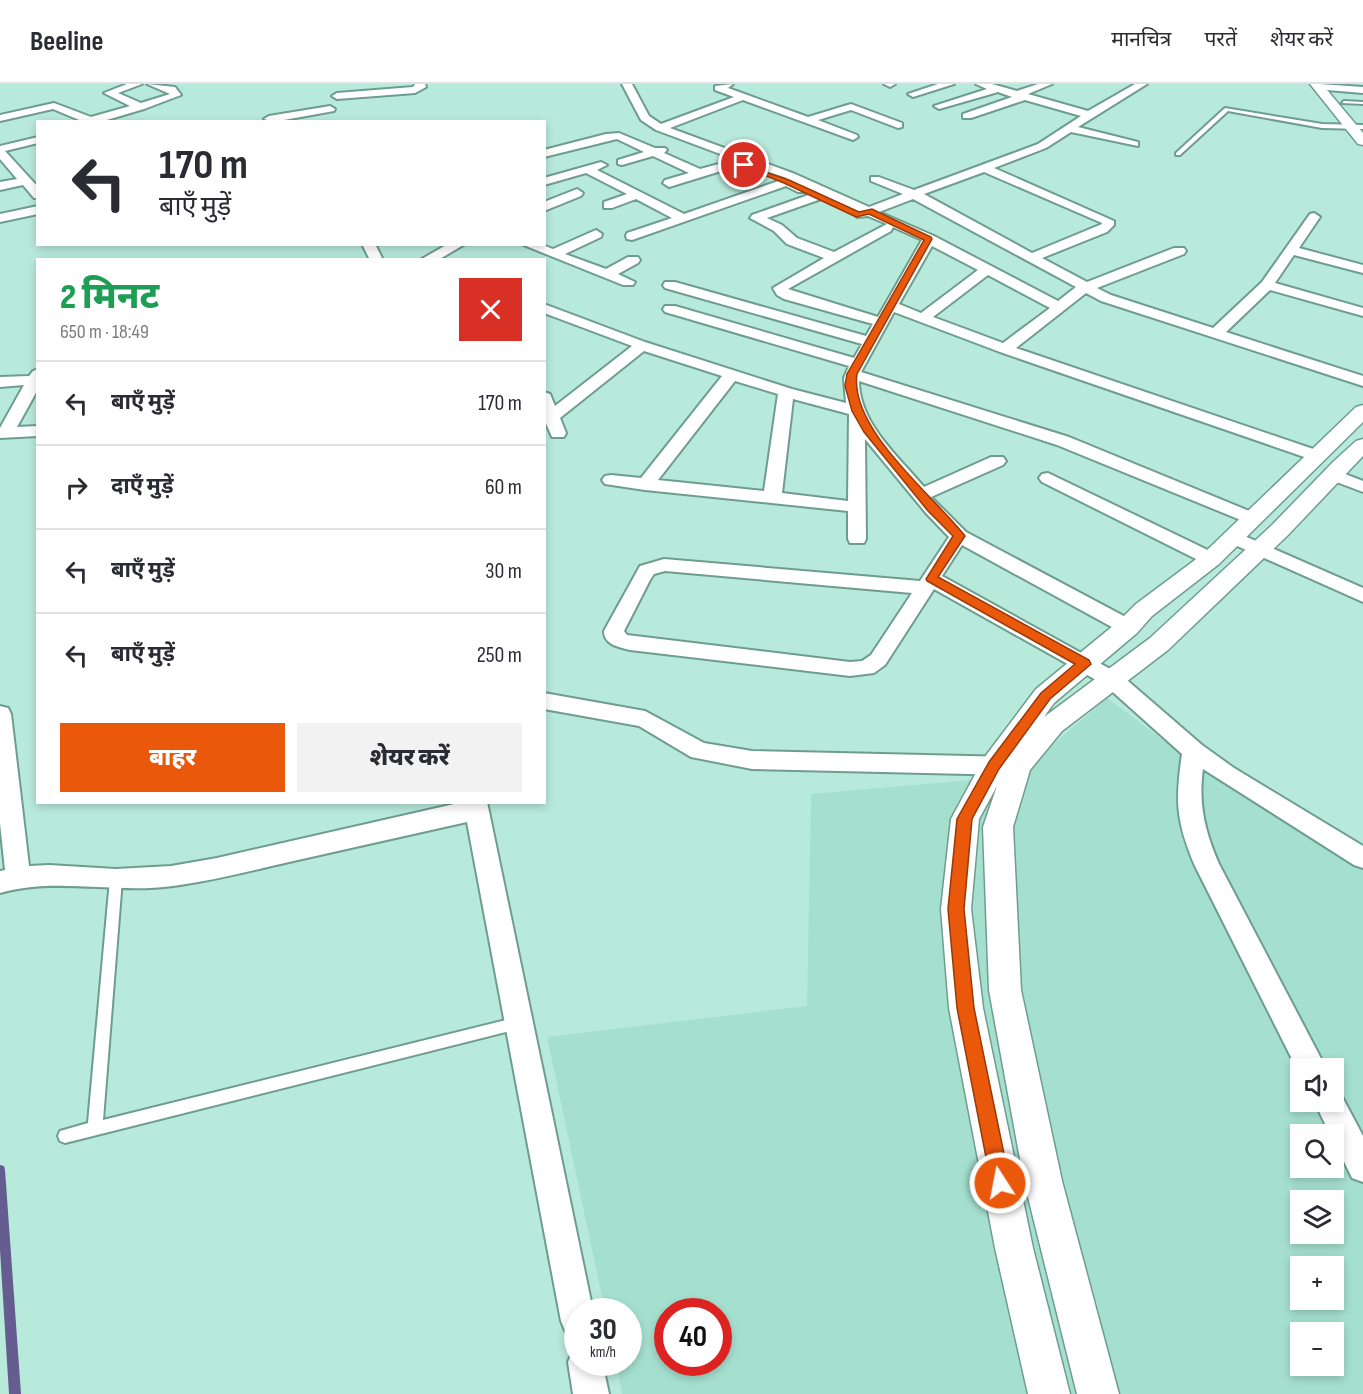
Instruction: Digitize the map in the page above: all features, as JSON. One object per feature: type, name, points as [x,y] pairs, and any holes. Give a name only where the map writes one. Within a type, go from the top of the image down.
[{"type":"street","points":[[138,84],[109,93],[140,107]]},
{"type":"street","points":[[97,120],[176,95],[171,89],[152,84]]},
{"type":"street","points":[[325,120],[344,84]]},
{"type":"street","points":[[337,96],[415,90],[421,87],[420,84]]},
{"type":"street","points":[[627,84],[645,118],[660,128],[791,176],[910,239]]},
{"type":"street","points":[[728,84],[719,88],[853,136]]},
{"type":"street","points":[[913,94],[949,84]]},
{"type":"street","points":[[981,84],[1089,115]]},
{"type":"street","points":[[967,116],[1047,84]]},
{"type":"street","points":[[864,213],[1042,146],[1142,84]]},
{"type":"street","points":[[1325,86],[1363,90]]},
{"type":"street","points":[[1325,86],[1344,102],[1359,125],[1363,141]]},
{"type":"street","points":[[1325,86],[1359,125]]},
{"type":"street","points":[[939,106],[998,89]]},
{"type":"street","points":[[660,128],[743,97]]},
{"type":"street","points":[[742,111],[762,104]]},
{"type":"street","points":[[0,118],[54,106],[91,120]]},
{"type":"street","points":[[808,120],[851,107],[898,125]]},
{"type":"street","points":[[269,119],[330,109]]},
{"type":"street","points":[[1069,128],[1134,144]]},
{"type":"street","points":[[546,153],[612,136],[627,138],[699,173]]},
{"type":"street","points":[[36,141],[0,150],[36,193]]},
{"type":"street","points":[[622,162],[683,144]]},
{"type":"street","points":[[546,182],[605,164]]},
{"type":"street","points":[[669,183],[727,164],[739,164],[928,239],[1059,307]]},
{"type":"street","points":[[985,168],[1108,221],[1108,225],[1103,229],[1030,258]]},
{"type":"street","points":[[587,169],[682,218]]},
{"type":"street","points":[[0,173],[16,170]]},
{"type":"street","points":[[875,179],[914,195],[1106,298],[1363,381]]},
{"type":"street","points":[[0,186],[25,181]]},
{"type":"street","points":[[632,236],[787,182]]},
{"type":"street","points":[[608,206],[646,185]]},
{"type":"street","points":[[546,206],[578,193]]},
{"type":"street","points":[[817,196],[756,218],[778,228],[792,241],[835,257]]},
{"type":"street","points":[[0,218],[36,210]]},
{"type":"street","points":[[1215,334],[1267,285],[1314,217]]},
{"type":"street","points":[[881,322],[782,292],[780,288],[887,228]]},
{"type":"street","points":[[552,254],[596,234]]},
{"type":"street","points":[[857,539],[856,411],[850,386],[855,369],[928,239]]},
{"type":"street","points":[[430,258],[455,246]]},
{"type":"street","points":[[531,246],[628,282]]},
{"type":"street","points":[[1291,250],[1363,268]]},
{"type":"street","points":[[1005,349],[1084,288],[1179,251]]},
{"type":"street","points":[[607,274],[633,260]]},
{"type":"street","points":[[922,319],[987,269]]},
{"type":"street","points":[[670,285],[870,342]]},
{"type":"street","points":[[1267,285],[1363,312]]},
{"type":"street","points":[[890,306],[1324,465],[1363,487]]},
{"type":"street","points":[[546,309],[640,345],[786,392],[856,411],[869,432],[944,523],[959,536],[1128,627]]},
{"type":"street","points":[[670,309],[855,369],[1063,441],[1253,519]]},
{"type":"street","points":[[550,417],[638,350],[640,345]]},
{"type":"street","points":[[645,484],[731,375]]},
{"type":"street","points":[[0,382],[36,378]]},
{"type":"street","points":[[3,433],[36,380]]},
{"type":"street","points":[[772,498],[786,392]]},
{"type":"street","points":[[546,404],[558,433]]},
{"type":"street","points":[[1098,1394],[1043,1181],[1007,1004],[998,827],[1006,766],[1053,724],[1159,644],[1247,543],[1324,465],[1363,411]]},
{"type":"street","points":[[3,433],[36,430]]},
{"type":"street","points":[[1247,543],[1253,519],[1324,465],[1363,445]]},
{"type":"street","points":[[921,495],[997,461]]},
{"type":"street","points":[[1048,478],[1211,559]]},
{"type":"street","points":[[611,480],[857,507]]},
{"type":"street","points":[[959,536],[928,584],[879,660],[867,668],[850,669],[630,643],[614,636],[614,631],[641,578],[647,570],[664,565],[928,584],[1113,680],[1194,751],[1226,774],[1363,858]]},
{"type":"street","points":[[1049,1394],[1014,1248],[965,1002],[956,909],[965,819],[1006,766],[1045,696],[1128,627],[1144,610],[1211,559],[1247,543],[1363,596]]},
{"type":"street","points":[[546,701],[645,719],[699,752],[752,760],[1006,766]]},
{"type":"street","points":[[0,714],[9,880],[50,875],[116,879],[171,876],[217,868],[476,806],[573,1298]]},
{"type":"street","points":[[1194,751],[1188,794],[1194,835],[1207,866],[1307,1058]]},
{"type":"street","points":[[965,1002],[1007,1004]]},
{"type":"street","points":[[1335,1112],[1363,1167]]},
{"type":"street","points":[[588,1376],[591,1394]]},
{"type":"lane","points":[[1344,102],[1363,103]]},
{"type":"lane","points":[[1178,154],[1227,109],[1322,126],[1359,125]]},
{"type":"lane","points":[[95,1128],[116,879]]},
{"type":"lane","points":[[65,1136],[518,1022]]},
{"type":"shaded area","points":[[1107,698],[1190,760],[1363,865],[1363,1394],[622,1394],[619,1376],[642,1376],[642,1298],[602,1298],[547,1037],[807,1006],[811,794],[1016,776]]},
{"type":"waterway","points":[[0,1170],[15,1394]]},
{"type":"route","points":[[744,165],[858,215],[869,211],[928,239],[852,374],[850,386],[856,411],[869,432],[932,509],[959,536],[932,579],[1084,664],[1045,696],[994,765],[965,819],[956,909],[966,1008],[1000,1183]]}]
